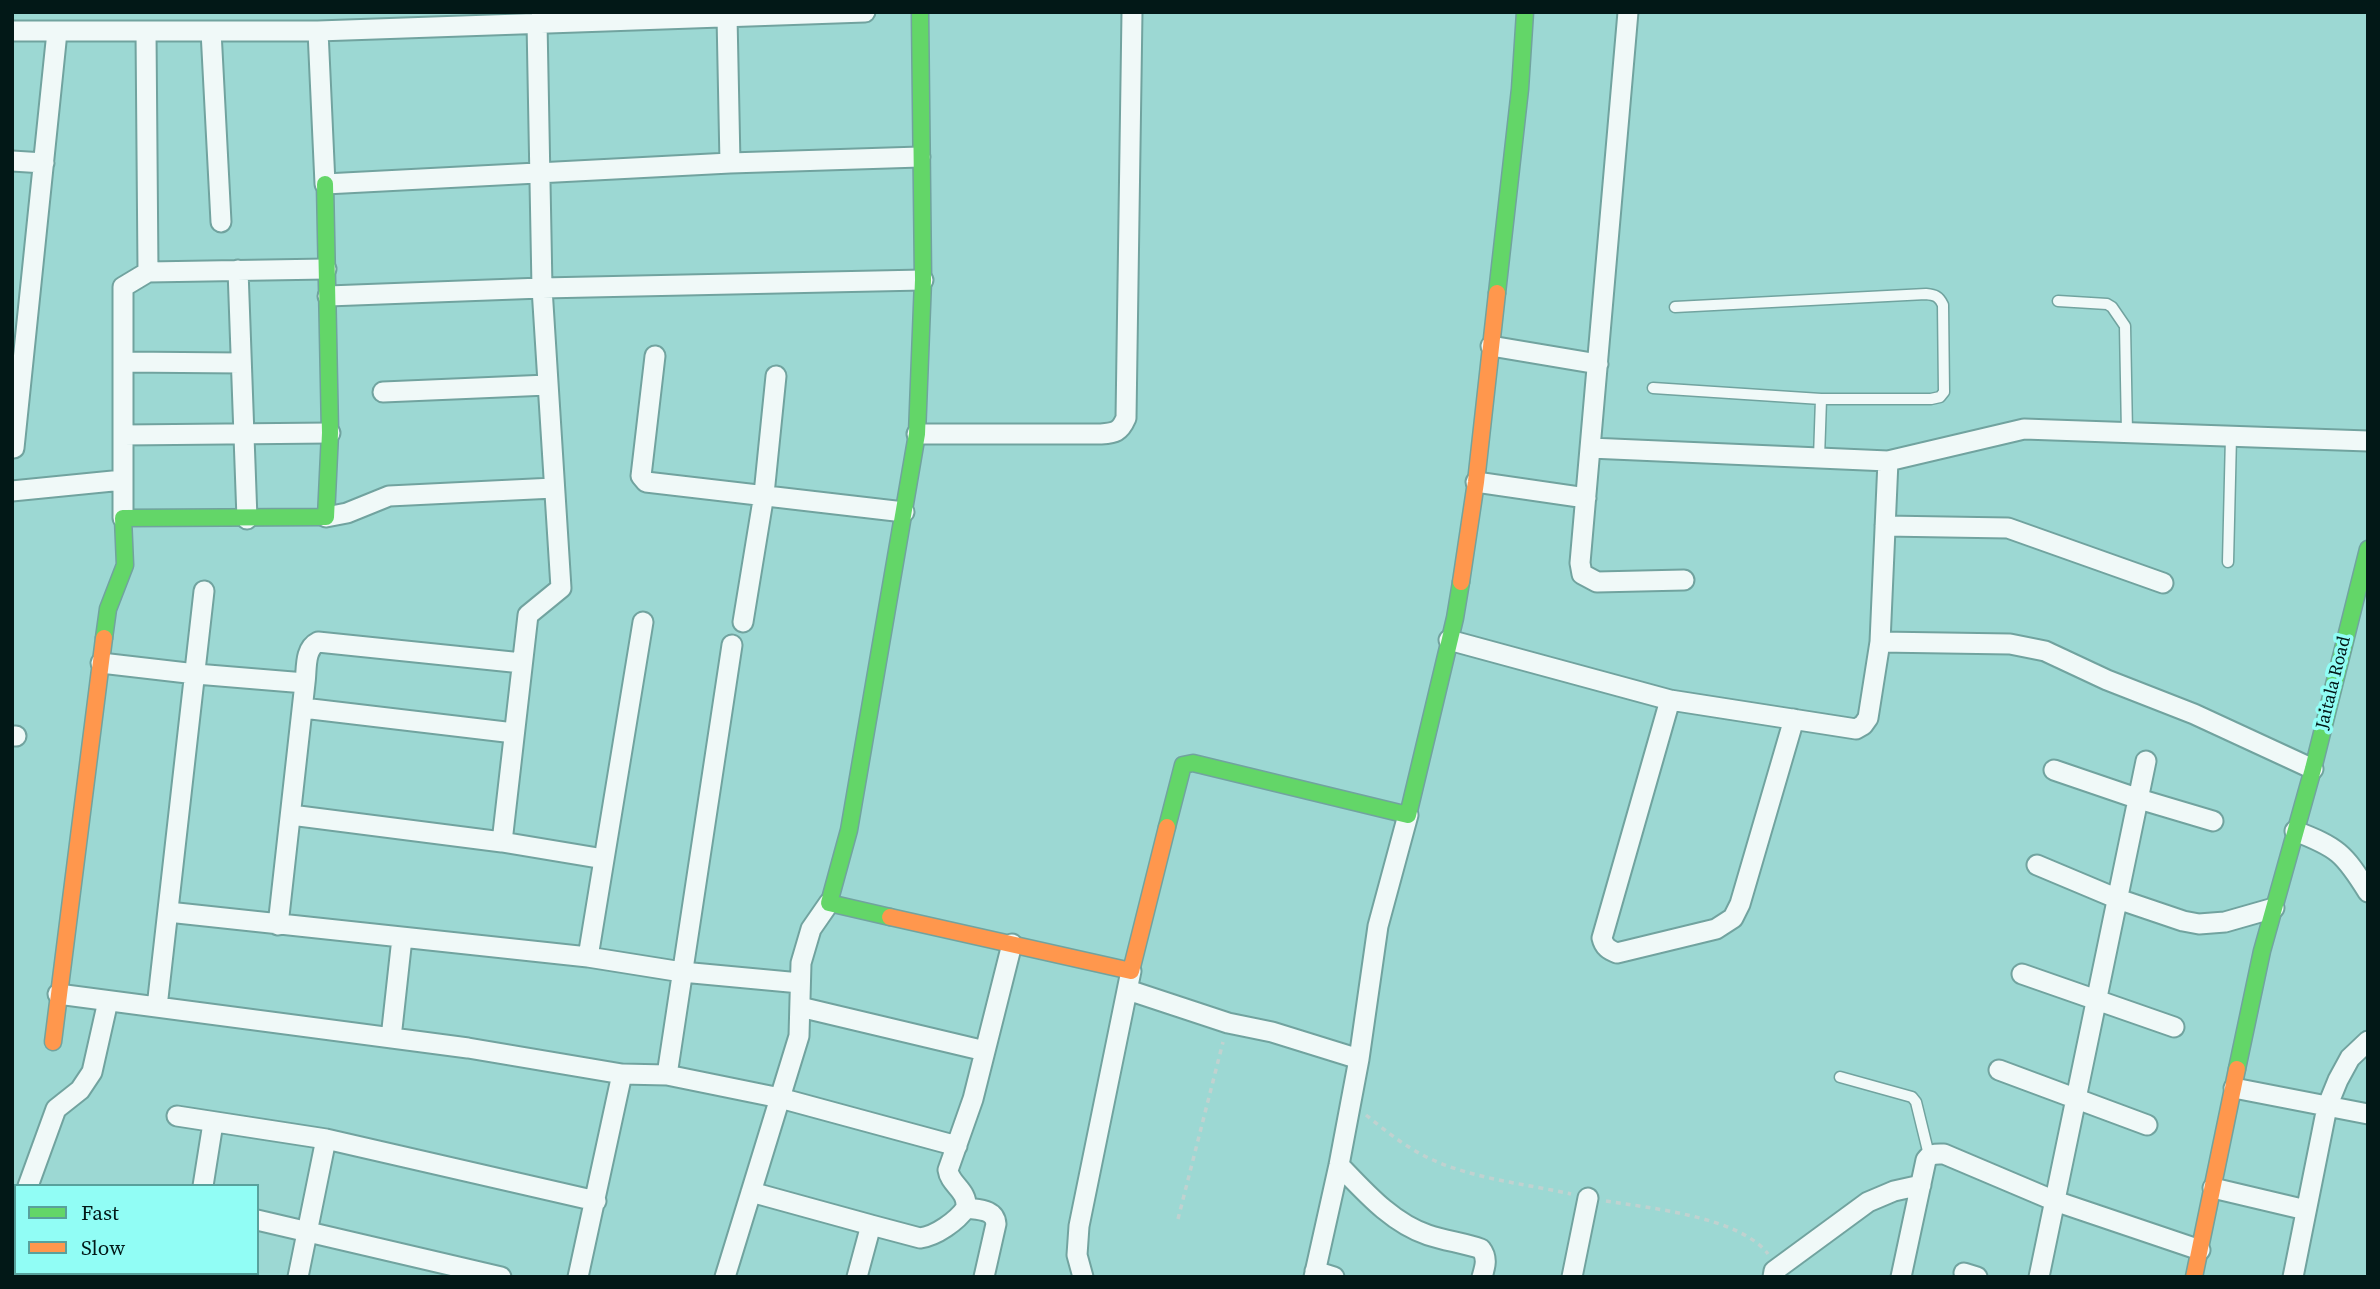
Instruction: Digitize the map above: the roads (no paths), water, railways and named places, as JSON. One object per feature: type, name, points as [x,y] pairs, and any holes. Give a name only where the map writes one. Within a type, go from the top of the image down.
[{"type":"street","points":[[12,31],[318,31],[865,12]]},
{"type":"street","points":[[725,1277],[799,1036],[800,963],[811,929],[829,903],[849,830],[917,433],[923,281],[920,12]]},
{"type":"street","points":[[917,433],[1101,434],[1121,430],[1126,418],[1132,12]]},
{"type":"street","points":[[1321,1275],[1359,1059],[1378,926],[1408,816],[1456,610],[1476,481],[1520,89],[1525,12]]},
{"type":"street","points":[[1628,12],[1580,563],[1582,574],[1597,582],[1684,580]]},
{"type":"street","points":[[727,16],[730,163]]},
{"type":"street","points":[[502,842],[528,615],[561,587],[542,288],[537,22]]},
{"type":"street","points":[[318,31],[328,296],[330,433],[326,517]]},
{"type":"street","points":[[15,448],[57,32]]},
{"type":"street","points":[[146,32],[148,272]]},
{"type":"street","points":[[211,32],[221,222]]},
{"type":"street","points":[[325,184],[730,163],[920,157]]},
{"type":"street","points":[[12,161],[44,163]]},
{"type":"street","points":[[53,1042],[108,609],[125,565],[123,287],[148,272],[326,269]]},
{"type":"street","points":[[238,270],[247,519]]},
{"type":"street","points":[[328,296],[542,288],[923,281]]},
{"type":"street","points":[[1491,346],[1598,364]]},
{"type":"street","points":[[655,356],[643,479],[649,482],[904,512]]},
{"type":"street","points":[[123,362],[241,363]]},
{"type":"street","points":[[743,622],[764,494],[776,376]]},
{"type":"street","points":[[383,392],[548,385]]},
{"type":"street","points":[[1590,448],[1888,461],[2024,429],[2368,441]]},
{"type":"street","points":[[123,435],[330,433]]},
{"type":"street","points":[[1449,640],[1670,700],[1856,729],[1863,726],[1868,718],[1880,642],[1888,461]]},
{"type":"street","points":[[12,492],[123,480]]},
{"type":"street","points":[[1476,481],[1586,498]]},
{"type":"street","points":[[123,518],[326,517],[347,513],[385,496],[555,488]]},
{"type":"street","points":[[1885,526],[2008,528],[2163,583]]},
{"type":"street","name":"Jaitala Road","points":[[2194,1277],[2262,951],[2312,772],[2368,549]]},
{"type":"street","points":[[158,1007],[204,591]]},
{"type":"street","points":[[588,957],[643,622]]},
{"type":"street","points":[[278,925],[305,682],[312,644],[318,642],[522,663]]},
{"type":"street","points":[[1880,642],[2010,644],[2045,652],[2194,714],[2312,772]]},
{"type":"street","points":[[667,1075],[732,645]]},
{"type":"street","points":[[101,663],[196,674],[305,682]]},
{"type":"street","points":[[1670,700],[1602,938],[1609,950],[1618,953],[1716,929],[1733,918],[1740,904],[1794,719]]},
{"type":"street","points":[[303,708],[514,733]]},
{"type":"street","points":[[2039,1277],[2146,761]]},
{"type":"street","points":[[1083,1277],[1077,1255],[1079,1226],[1130,980],[1183,765],[1193,764],[1408,816]]},
{"type":"street","points":[[2054,770],[2213,821]]},
{"type":"street","points":[[290,816],[502,842],[604,859]]},
{"type":"street","points":[[2295,831],[2329,844],[2344,856],[2368,892]]},
{"type":"street","points":[[2037,865],[2118,899],[2199,924],[2225,922],[2274,908]]},
{"type":"street","points":[[829,903],[1012,944],[1130,980],[1227,1023],[1272,1032],[1359,1059]]},
{"type":"street","points":[[168,912],[588,957],[682,972],[800,983]]},
{"type":"street","points":[[391,1038],[402,938]]},
{"type":"street","points":[[751,1192],[920,1238],[928,1237],[957,1219],[967,1208],[966,1197],[948,1173],[973,1099],[1012,944]]},
{"type":"street","points":[[2021,974],[2174,1027]]},
{"type":"street","points":[[58,994],[468,1048],[622,1074],[667,1075],[780,1098],[957,1146]]},
{"type":"street","points":[[29,1184],[56,1109],[80,1090],[92,1072],[108,1000]]},
{"type":"street","points":[[800,1007],[985,1051]]},
{"type":"street","points":[[2292,1277],[2327,1107],[2350,1058],[2368,1041]]},
{"type":"street","points":[[1999,1070],[2147,1125]]},
{"type":"street","points":[[578,1277],[622,1074]]},
{"type":"street","points":[[2234,1088],[2368,1114]]},
{"type":"street","points":[[177,1116],[326,1139],[596,1201]]},
{"type":"street","points":[[203,1184],[213,1123]]},
{"type":"street","points":[[298,1277],[326,1139]]},
{"type":"street","points":[[1901,1277],[1926,1160],[1929,1156],[1944,1154],[2055,1201],[2200,1251]]},
{"type":"street","points":[[1339,1166],[1374,1202],[1402,1222],[1426,1234],[1481,1249],[1486,1263],[1482,1277]]},
{"type":"street","points":[[1774,1274],[1868,1202],[1894,1191],[1921,1185]]},
{"type":"street","points":[[2213,1188],[2306,1210]]},
{"type":"street","points":[[1572,1277],[1588,1198]]},
{"type":"street","points":[[967,1208],[992,1213],[996,1217],[984,1277]]},
{"type":"street","points":[[259,1220],[501,1277]]},
{"type":"street","points":[[857,1277],[871,1225]]},
{"type":"lane","points":[[1653,388],[1821,399],[1931,399],[1940,397],[1944,391],[1943,305],[1936,295],[1675,307]]},
{"type":"lane","points":[[2058,302],[2107,304],[2125,326],[2127,433]]},
{"type":"lane","points":[[1819,458],[1821,399]]},
{"type":"lane","points":[[2228,562],[2231,436]]},
{"type":"lane","points":[[1840,1077],[1912,1097],[1916,1102],[1929,1156]]}]
